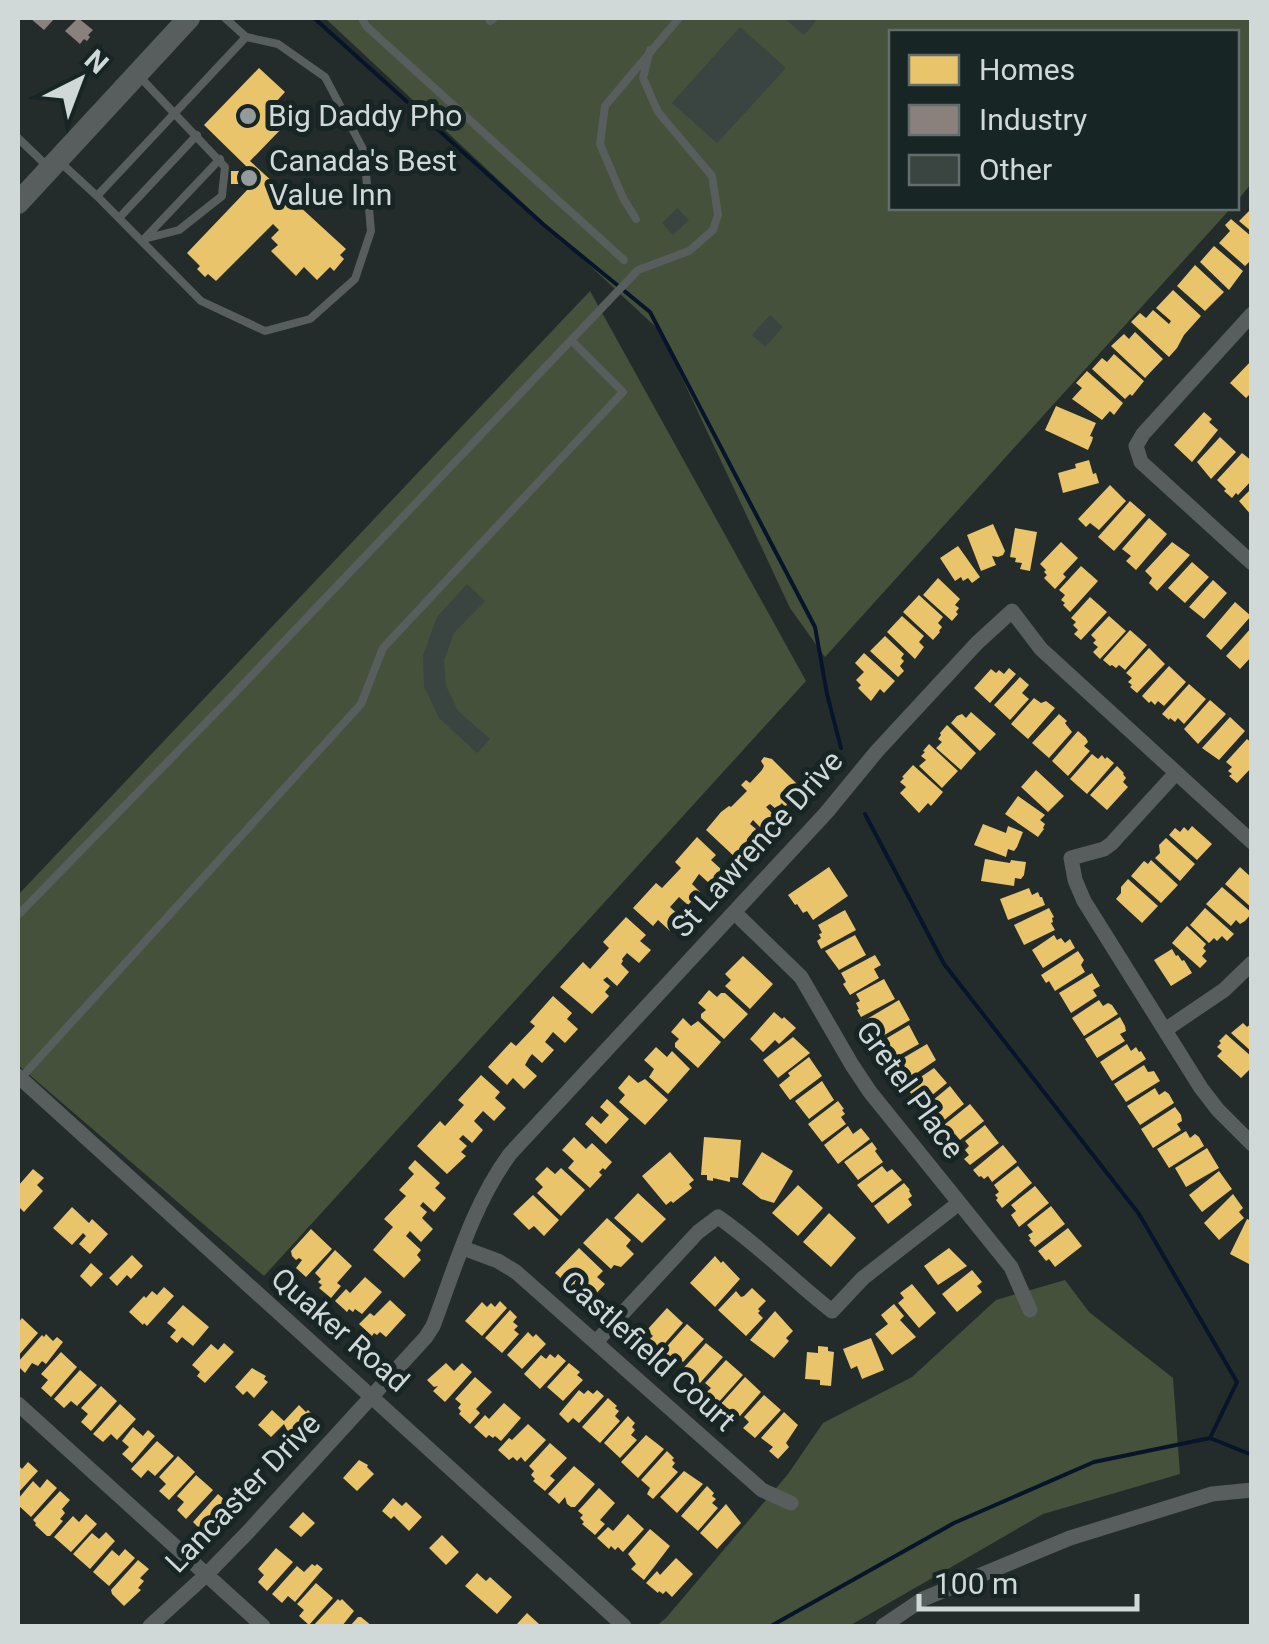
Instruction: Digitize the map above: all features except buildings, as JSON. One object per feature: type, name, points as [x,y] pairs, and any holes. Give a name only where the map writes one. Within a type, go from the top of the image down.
[{"type":"main road","points":[[18,203],[189,18]]},
{"type":"street","points":[[1252,314],[1136,446],[1141,462],[1252,563]]},
{"type":"street","name":"St Lawrence Drive","points":[[372,1396],[432,1326],[483,1199],[510,1154],[826,813],[890,738],[1012,611],[1041,649],[1252,842]]},
{"type":"street","points":[[1175,774],[1111,844],[1071,858],[1075,880],[1084,902],[1218,1110],[1252,1144]]},
{"type":"street","name":"Gretel Place","points":[[734,912],[801,978],[870,1092],[1011,1267],[1030,1310]]},
{"type":"street","points":[[1165,1030],[1224,990],[1252,962]]},
{"type":"street","name":"Quaker Road","points":[[19,1078],[624,1626]]},
{"type":"street","points":[[596,1342],[698,1232],[718,1217],[832,1311],[863,1278],[959,1202]]},
{"type":"street","name":"Castlefield Court","points":[[463,1248],[516,1272],[762,1490],[792,1503]]},
{"type":"street","name":"Lancaster Drive","points":[[150,1626],[206,1575],[372,1396]]},
{"type":"street","points":[[18,1404],[263,1626]]},
{"type":"street","points":[[883,1626],[923,1600],[1070,1538],[1212,1494],[1252,1490]]},
{"type":"lane","points":[[18,138],[97,196],[201,301],[265,331],[310,319],[355,280],[372,231],[364,151],[325,76],[278,44],[246,37],[226,18]]},
{"type":"lane","points":[[362,18],[366,26],[624,260]]},
{"type":"lane","points":[[636,219],[600,144],[604,106],[678,18]]},
{"type":"lane","points":[[97,196],[246,37]]},
{"type":"lane","points":[[18,914],[638,270],[689,251],[713,230],[718,214],[712,176],[658,112],[642,78],[650,50]]},
{"type":"lane","points":[[136,74],[225,167],[222,196],[179,230],[143,240]]},
{"type":"lane","points":[[119,218],[197,134]]},
{"type":"lane","points":[[143,240],[220,159]]},
{"type":"lane","points":[[19,1078],[361,704],[384,648],[623,392],[571,340]]},
{"type":"green space","points":[[325,18],[1251,18],[1251,184],[1239,199],[1239,30],[889,30],[889,210],[1229,210],[825,657],[790,608],[660,331]]},
{"type":"green space","points":[[590,291],[806,681],[264,1276],[18,1065],[18,895]]},
{"type":"green space","points":[[1065,1280],[1089,1312],[1173,1378],[1180,1474],[1043,1514],[849,1626],[656,1626],[788,1474],[823,1423],[912,1377],[996,1300]]},
{"type":"waterway","points":[[314,18],[544,225],[650,312],[815,627],[841,748]]},
{"type":"waterway","points":[[865,814],[944,964],[1139,1214],[1237,1382],[1210,1438]]},
{"type":"waterway","points":[[771,1626],[954,1523],[1094,1462],[1210,1438],[1252,1455]]},
{"type":"place","name":"Big Daddy Pho","points":[[248,116]]},
{"type":"place","name":"Canada's Best Value Inn","points":[[249,178]]}]
